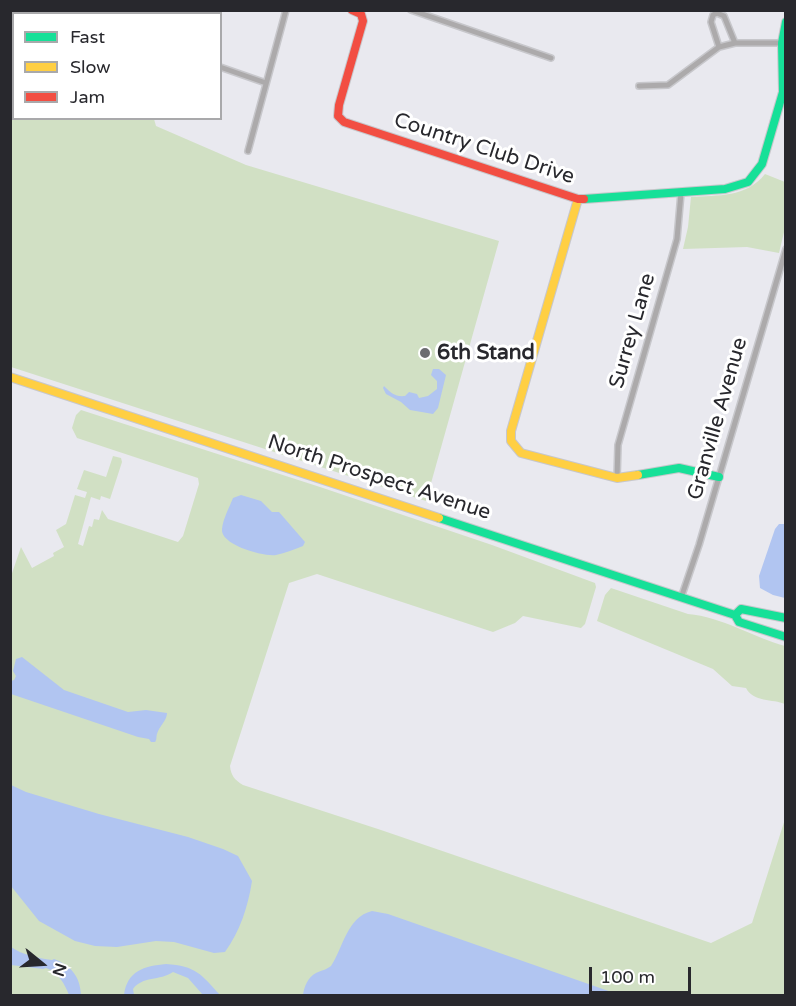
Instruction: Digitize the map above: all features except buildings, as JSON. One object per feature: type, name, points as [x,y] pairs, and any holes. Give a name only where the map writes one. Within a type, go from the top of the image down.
[{"type":"street","points":[[248,151],[286,10]]},
{"type":"street","name":"Country Club Drive","points":[[352,10],[363,12],[363,21],[339,105],[338,116],[344,122],[578,199],[725,189],[748,182],[759,169],[783,92],[782,43],[786,22]]},
{"type":"street","points":[[411,10],[551,58]]},
{"type":"street","points":[[719,47],[711,22],[713,15],[717,13],[724,16],[735,43]]},
{"type":"street","points":[[639,86],[668,85],[719,47],[735,43],[782,43]]},
{"type":"street","points":[[222,68],[267,83]]},
{"type":"street","name":"Surrey Lane","points":[[617,478],[618,445],[677,239],[681,193]]},
{"type":"street","points":[[578,199],[511,431],[511,441],[521,453],[617,478],[679,468],[719,477]]},
{"type":"street","name":"Granville Avenue","points":[[681,598],[786,249]]},
{"type":"street","name":"North Prospect Avenue","points":[[10,377],[735,615],[739,622],[786,637]]},
{"type":"street","name":"North Prospect Avenue","points":[[735,615],[741,609],[786,618]]},
{"type":"green space","points":[[120,10],[121,12],[12,12],[12,120],[154,120],[156,126],[246,165],[499,241],[426,501],[11,367],[11,11]]},
{"type":"green space","points":[[765,174],[785,182],[785,228],[779,253],[747,247],[683,249],[691,197],[731,194],[749,187]]},
{"type":"green space","points":[[81,410],[320,487],[492,545],[595,583],[596,587],[585,624],[581,628],[523,616],[515,623],[493,632],[317,574],[289,583],[230,766],[232,775],[243,785],[711,943],[752,923],[785,819],[785,995],[11,996],[10,579],[21,547],[32,568],[54,556],[53,553],[64,547],[56,530],[66,524],[75,495],[85,498],[87,492],[77,489],[84,470],[106,477],[113,456],[121,458],[122,462],[110,499],[101,496],[100,500],[91,497],[78,544],[83,546],[89,526],[92,527],[94,519],[99,520],[102,510],[108,519],[178,542],[183,536],[199,484],[198,478],[77,438],[72,428],[76,415]]},
{"type":"green space","points":[[611,588],[688,614],[725,623],[785,646],[785,704],[753,696],[746,688],[732,686],[713,669],[597,621],[605,595]]},
{"type":"water","points":[[433,369],[439,369],[446,375],[438,408],[433,414],[410,410],[386,394],[383,388],[384,386],[398,396],[405,396],[409,392],[417,394],[419,398],[428,396],[437,389],[437,381],[431,375]]},
{"type":"water","points":[[241,495],[261,501],[272,512],[279,512],[305,542],[303,546],[270,555],[244,549],[228,540],[223,535],[224,521],[233,498]]},
{"type":"water","points":[[779,524],[785,524],[785,598],[760,588],[759,576],[775,529]]},
{"type":"water","points":[[22,657],[64,690],[128,712],[146,710],[167,713],[156,741],[151,742],[149,739],[11,694],[11,681],[16,676],[13,671],[16,659]]},
{"type":"water","points":[[11,785],[26,792],[99,814],[188,837],[238,856],[252,881],[243,918],[225,952],[214,953],[174,942],[156,941],[117,947],[95,946],[75,941],[39,921],[11,886]]},
{"type":"water","points":[[372,911],[388,914],[620,995],[303,995],[305,986],[311,977],[331,966],[351,926],[364,914]]},
{"type":"water","points":[[11,947],[25,954],[54,959],[66,965],[77,978],[81,995],[69,995],[60,979],[46,968],[11,965]]},
{"type":"water","points":[[166,964],[197,972],[220,995],[203,995],[188,978],[173,972],[141,982],[133,989],[134,995],[124,995],[129,980],[138,971]]},
{"type":"traffic: fast","points":[[584,199],[725,189],[748,182],[762,164],[783,92],[782,43],[786,22]]},
{"type":"traffic: fast","points":[[638,475],[679,468],[719,477]]},
{"type":"traffic: fast","points":[[439,518],[735,615],[739,622],[786,637]]},
{"type":"traffic: fast","points":[[735,615],[741,609],[786,618]]},
{"type":"traffic: slow","points":[[578,199],[511,431],[511,441],[521,453],[617,478],[638,475]]},
{"type":"traffic: slow","points":[[10,377],[439,518]]},
{"type":"traffic: jam","points":[[352,10],[361,14],[363,21],[339,105],[338,116],[344,122],[578,199],[584,199]]},
{"type":"place","name":"6th Stand","points":[[425,353]]}]
